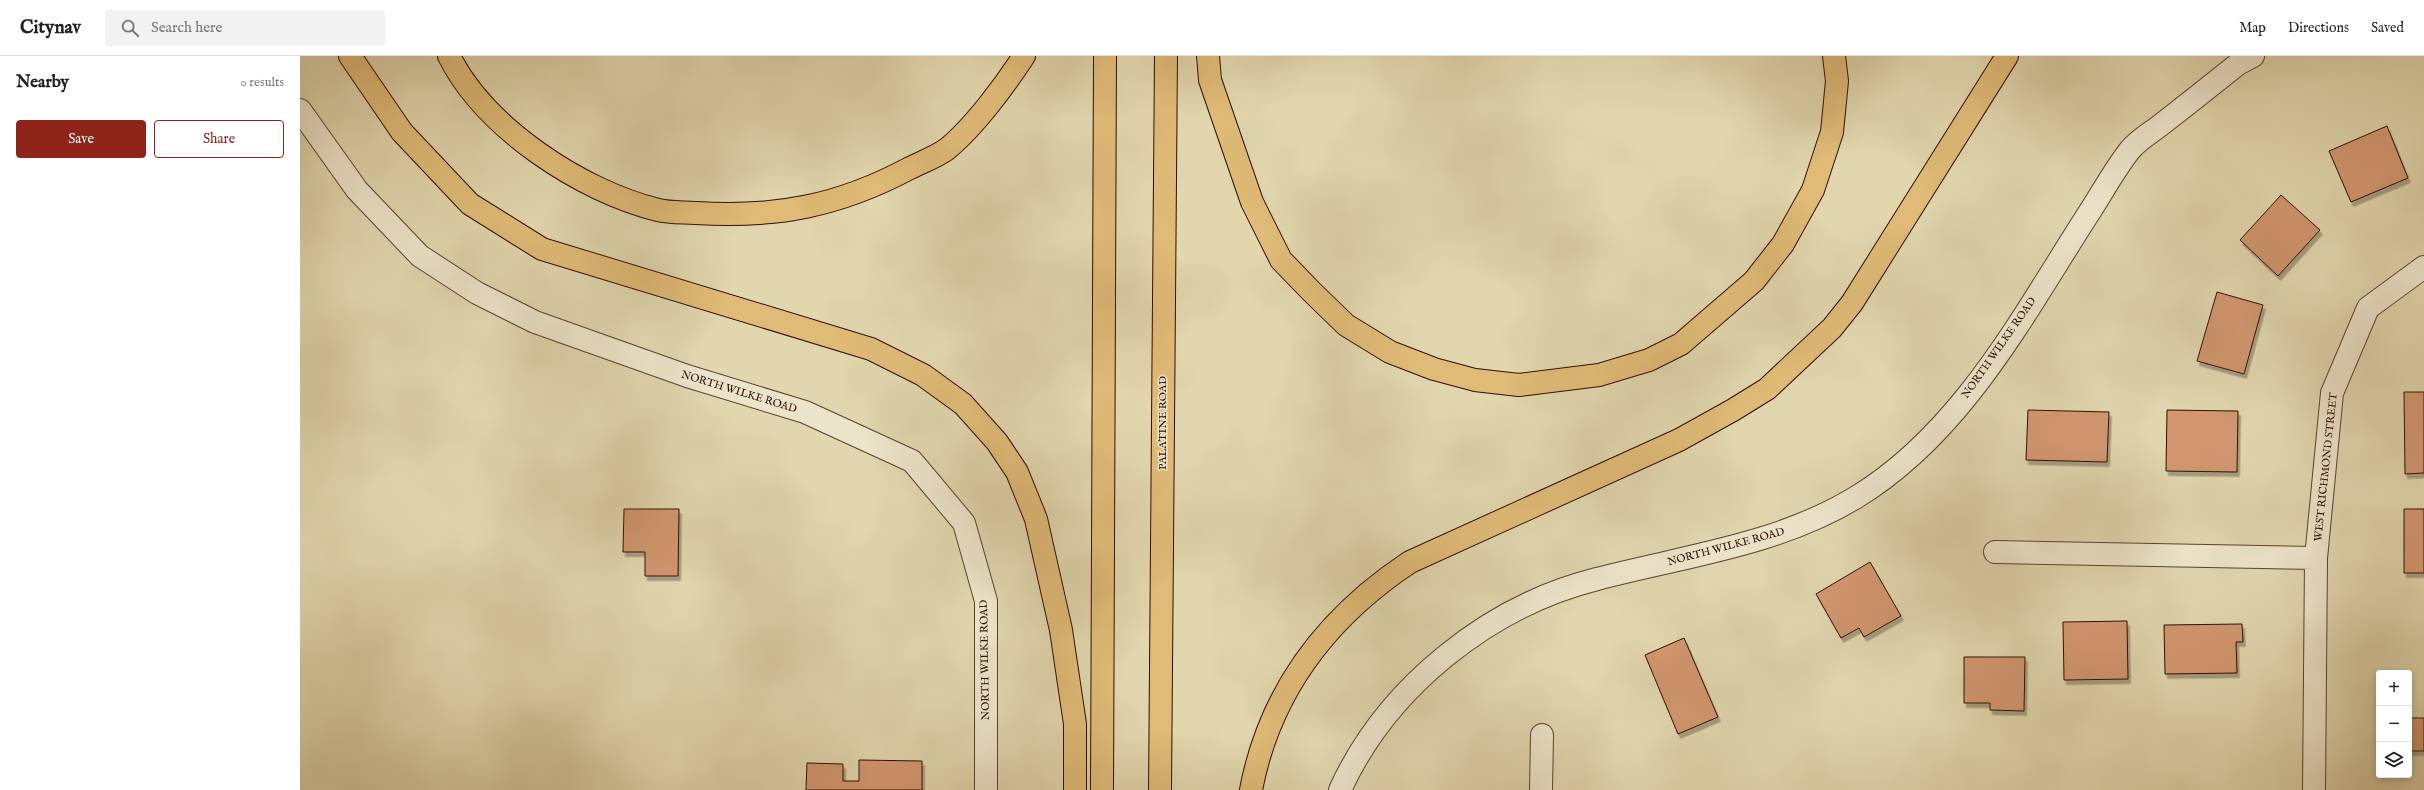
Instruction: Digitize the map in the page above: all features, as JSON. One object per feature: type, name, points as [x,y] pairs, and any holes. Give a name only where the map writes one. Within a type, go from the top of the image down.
[{"type":"highway","points":[[350,56],[402,132],[470,204],[542,249],[871,349],[923,375],[963,404],[997,442],[1017,472],[1036,519],[1061,630],[1074,716],[1075,790]]},
{"type":"highway","points":[[449,56],[480,103],[512,132],[545,158],[608,192],[660,211],[708,214],[760,213],[802,209],[852,196],[891,179],[946,149],[1006,84],[1024,56]]},
{"type":"highway","points":[[1102,790],[1105,56]]},
{"type":"highway","name":"PALATINE ROAD","points":[[1160,790],[1166,56]]},
{"type":"highway","points":[[1208,56],[1210,80],[1252,202],[1282,260],[1302,282],[1346,325],[1390,352],[1434,369],[1474,380],[1519,385],[1599,375],[1649,360],[1681,344],[1754,281],[1783,244],[1813,190],[1832,132],[1837,81],[1834,56]]},
{"type":"highway","points":[[1251,790],[1256,767],[1267,734],[1293,679],[1334,623],[1385,578],[1410,562],[1679,440],[1767,389],[1796,363],[1832,328],[1852,303],[2007,56]]},
{"type":"street","name":"NORTH WILKE ROAD","points":[[1340,790],[1362,749],[1387,715],[1416,684],[1450,652],[1507,614],[1554,592],[1595,579],[1754,542],[1792,529],[1855,498],[1900,466],[1963,400],[1998,354],[2131,148],[2238,64],[2253,56]]},
{"type":"street","name":"NORTH WILKE ROAD","points":[[300,110],[357,190],[420,256],[477,293],[535,322],[688,376],[805,412],[912,461],[964,523],[986,601],[986,790]]},
{"type":"street","name":"WEST RICHMOND STREET","points":[[2314,790],[2316,558],[2332,393],[2368,308],[2424,267]]},
{"type":"street","points":[[1995,552],[2316,558]]},
{"type":"street","points":[[1541,790],[1542,735]]},
{"type":"building","points":[[2387,126],[2408,178],[2351,202],[2329,151]]},
{"type":"building","points":[[2281,195],[2320,230],[2278,276],[2240,240]]},
{"type":"building","points":[[2217,292],[2263,305],[2244,374],[2197,361]]},
{"type":"building","points":[[2404,392],[2424,392],[2424,473],[2405,474]]},
{"type":"building","points":[[2028,410],[2109,412],[2107,462],[2026,460]]},
{"type":"building","points":[[2167,410],[2238,411],[2237,472],[2166,471]]},
{"type":"building","points":[[624,509],[679,509],[678,576],[645,576],[645,552],[623,552]]},
{"type":"building","points":[[2404,509],[2424,509],[2424,573],[2404,573]]},
{"type":"building","points":[[1870,562],[1901,616],[1864,637],[1859,628],[1841,638],[1816,594]]},
{"type":"building","points":[[2127,621],[2128,679],[2064,680],[2063,622]]},
{"type":"building","points":[[2242,624],[2243,642],[2236,642],[2237,673],[2165,674],[2164,625]]},
{"type":"building","points":[[1684,638],[1718,717],[1678,734],[1645,655]]},
{"type":"building","points":[[1964,657],[2025,657],[2024,711],[1990,710],[1990,703],[1964,703]]},
{"type":"building","points":[[2412,718],[2424,718],[2424,751],[2412,751]]},
{"type":"building","points":[[859,760],[922,761],[922,790],[806,790],[807,763],[843,764],[843,781],[859,781]]}]
